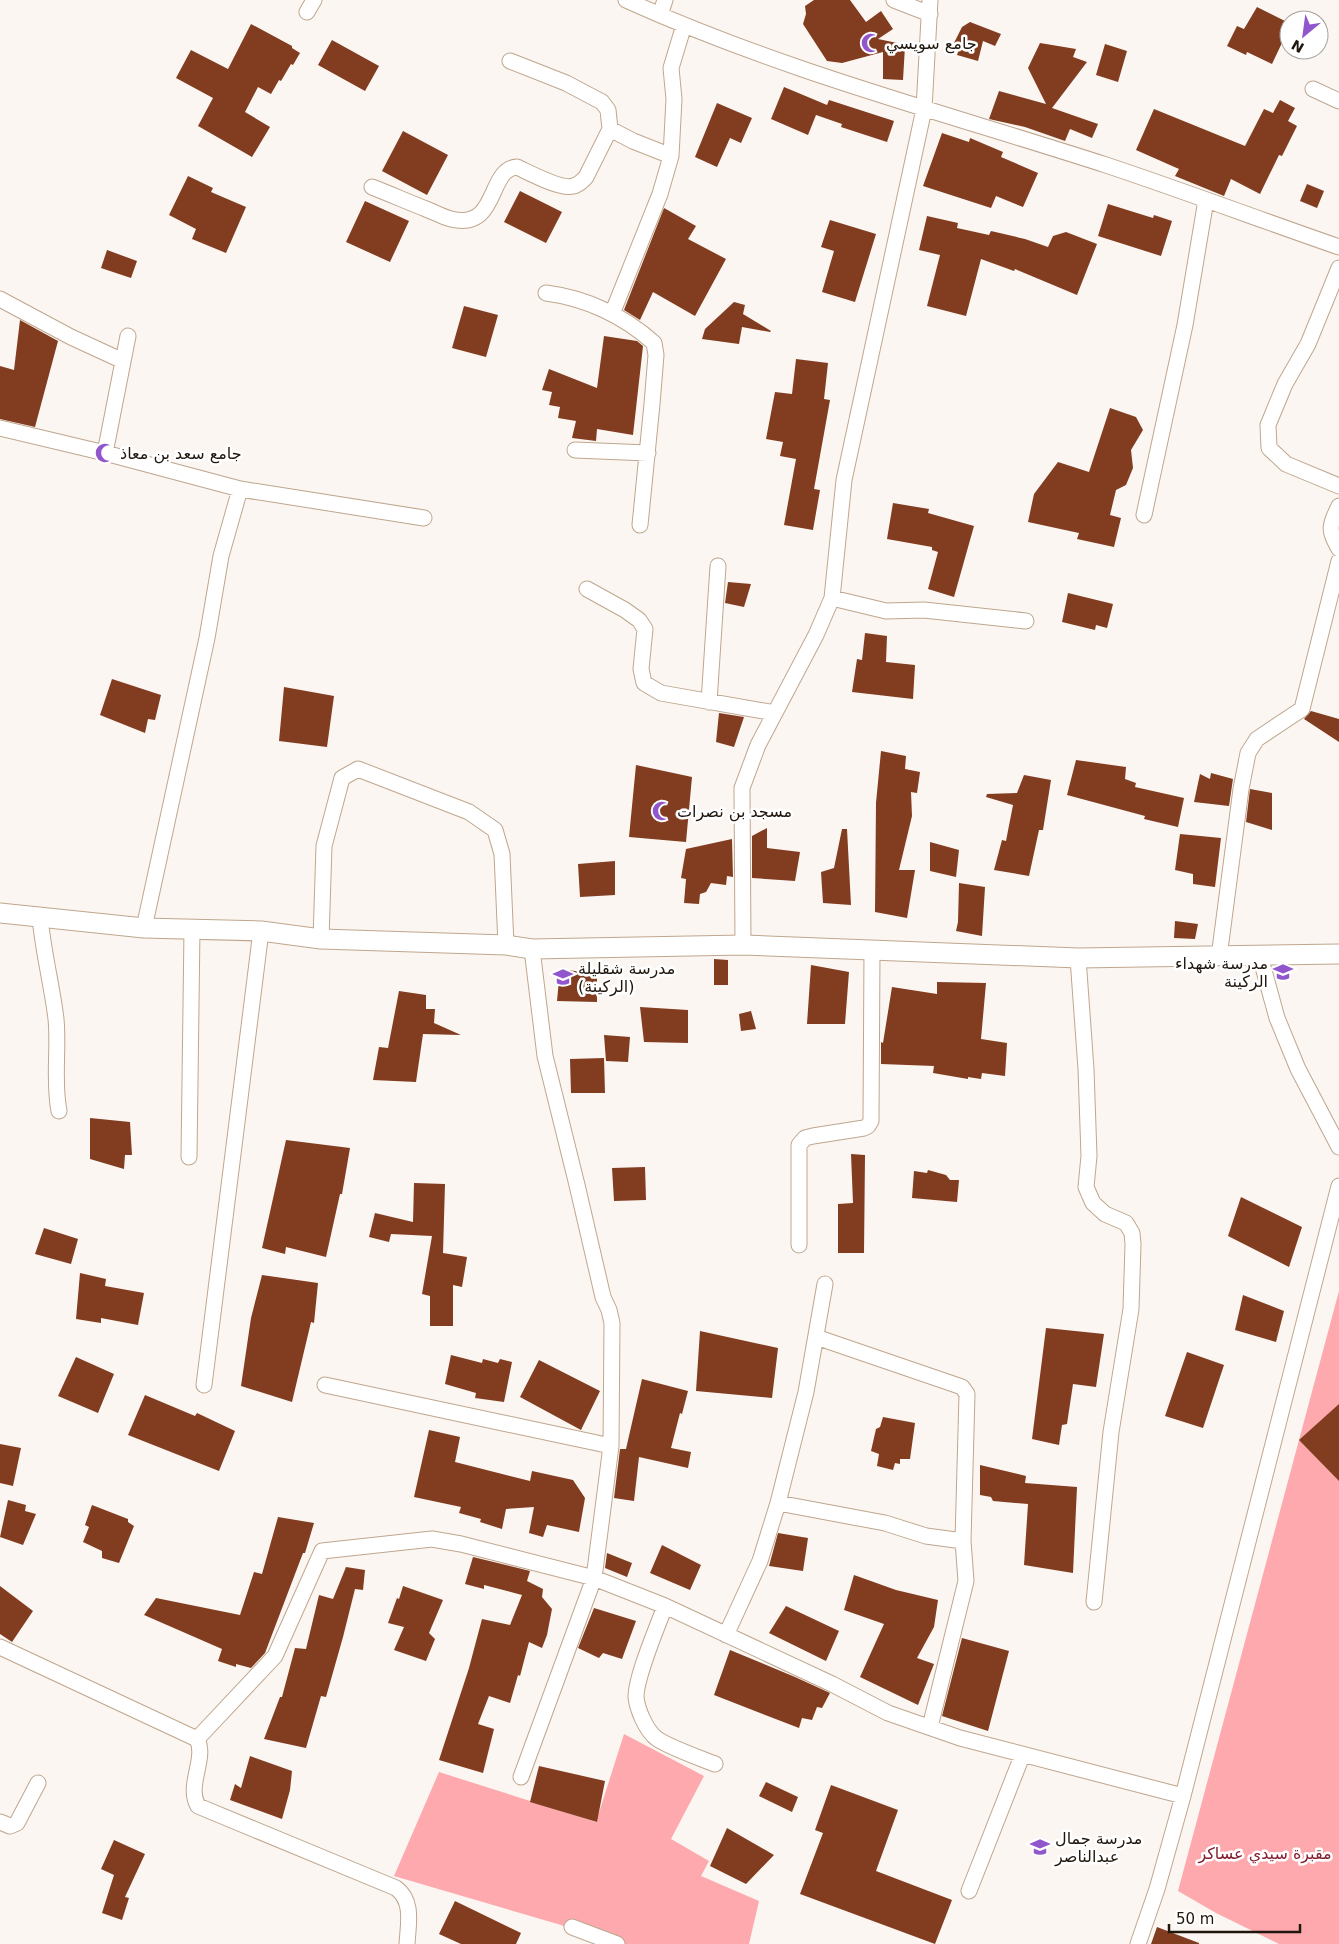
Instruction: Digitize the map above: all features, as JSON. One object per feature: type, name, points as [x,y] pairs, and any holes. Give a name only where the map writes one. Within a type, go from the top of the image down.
[{"type":"street","points":[[626,0],[757,53],[924,109],[1107,166],[1339,247]]},
{"type":"street","points":[[660,15],[665,0]]},
{"type":"street","points":[[743,945],[742,788],[758,745],[816,636],[832,598],[844,480],[924,109],[930,7],[894,0]]},
{"type":"street","points":[[612,314],[660,194],[671,156],[674,98],[670,68],[684,25]]},
{"type":"street","points":[[372,187],[452,220],[473,219],[487,208],[502,176],[512,167],[517,167],[564,187],[572,187],[580,183],[586,177],[610,129],[608,110],[602,102],[566,83],[510,62]]},
{"type":"street","points":[[1313,89],[1339,101]]},
{"type":"street","points":[[610,129],[632,142],[671,156]]},
{"type":"street","points":[[1144,515],[1185,325],[1206,200]]},
{"type":"street","points":[[1339,268],[1308,344],[1285,384],[1268,424],[1269,448],[1286,464],[1339,486]]},
{"type":"street","points":[[546,294],[566,296],[595,306],[612,314],[654,343],[656,349],[640,525]]},
{"type":"street","points":[[0,299],[71,337],[123,361]]},
{"type":"street","points":[[105,453],[128,336]]},
{"type":"street","points":[[0,428],[105,453],[240,490],[424,518]]},
{"type":"street","points":[[575,450],[648,453]]},
{"type":"street","points":[[144,928],[206,647],[221,556],[240,490]]},
{"type":"street","points":[[1339,506],[1332,522],[1331,534],[1339,549]]},
{"type":"street","points":[[1219,957],[1241,789],[1248,753],[1257,739],[1302,709],[1339,560]]},
{"type":"street","points":[[709,702],[718,566]]},
{"type":"street","points":[[587,589],[625,610],[639,620],[645,629],[641,669],[644,683],[661,693],[775,713]]},
{"type":"street","points":[[832,598],[886,611],[924,610],[1026,620]]},
{"type":"street","points":[[321,939],[324,846],[342,778],[358,769],[469,812],[496,830],[502,854],[506,945]]},
{"type":"street","points":[[0,913],[144,928],[261,931],[321,939],[506,945],[532,949],[743,945],[1078,958],[1339,954]]},
{"type":"street","points":[[40,917],[42,940],[56,1020],[55,1082],[59,1111]]},
{"type":"street","points":[[189,1157],[192,929]]},
{"type":"street","points":[[204,1385],[261,931]]},
{"type":"street","points":[[521,1778],[594,1578],[611,1446],[612,1323],[603,1297],[545,1056],[532,949]]},
{"type":"street","points":[[799,1245],[799,1145],[802,1140],[813,1136],[864,1128],[871,1121],[872,951]]},
{"type":"street","points":[[1260,956],[1280,1026],[1298,1068],[1339,1147]]},
{"type":"street","points":[[1078,958],[1086,1070],[1088,1156],[1086,1187],[1093,1203],[1105,1214],[1126,1223],[1132,1233],[1133,1244],[1130,1309],[1111,1432],[1094,1602]]},
{"type":"street","points":[[1138,1944],[1157,1889],[1183,1796],[1339,1186]]},
{"type":"street","points":[[726,1635],[760,1561],[778,1503],[806,1392],[825,1284]]},
{"type":"street","points":[[816,1337],[962,1387],[966,1391],[963,1542],[966,1581],[930,1727]]},
{"type":"street","points":[[325,1385],[611,1446]]},
{"type":"street","points":[[778,1503],[885,1523],[926,1536],[963,1542]]},
{"type":"street","points":[[197,1739],[275,1656],[322,1551],[432,1539],[461,1544],[594,1578],[665,1606],[832,1684],[888,1713],[960,1738],[1022,1756],[1183,1796]]},
{"type":"street","points":[[665,1606],[638,1682],[636,1698],[638,1706],[648,1730],[656,1738],[715,1764]]},
{"type":"street","points":[[0,1647],[197,1739],[200,1750],[195,1791],[198,1806],[396,1888],[403,1894],[409,1910],[407,1944]]},
{"type":"street","points":[[969,1891],[1022,1756]]},
{"type":"street","points":[[0,1822],[10,1826],[17,1823],[38,1783]]},
{"type":"street","points":[[572,1927],[617,1944]]},
{"type":"green space","name":"مقبرة سيدي عساكر","points":[[1339,1291],[1339,1944],[1279,1944],[1216,1913],[1178,1891]]},
{"type":"green space","points":[[624,1734],[704,1776],[671,1839],[709,1861],[701,1876],[759,1901],[749,1944],[610,1944],[561,1925],[394,1876],[439,1772],[596,1822]]},
{"type":"building","points":[[814,0],[850,0],[866,22],[881,11],[893,29],[878,39],[907,45],[905,46],[903,80],[883,79],[883,52],[842,63],[827,61],[803,24],[806,14],[805,6]]},
{"type":"building","points":[[1257,7],[1279,18],[1279,49],[1272,64],[1247,52],[1246,55],[1227,46],[1237,26],[1244,29]]},
{"type":"building","points":[[970,22],[1001,34],[995,46],[983,41],[978,61],[957,55],[960,46],[954,43],[962,27]]},
{"type":"building","points":[[251,24],[292,46],[292,48],[300,53],[281,81],[279,80],[271,94],[258,87],[245,112],[270,127],[252,157],[198,126],[213,98],[176,78],[191,50],[228,69]]},
{"type":"building","points":[[332,40],[379,66],[365,91],[318,65]]},
{"type":"building","points":[[1040,43],[1076,49],[1073,57],[1087,62],[1052,108],[1098,124],[1092,138],[1070,129],[1065,141],[1025,127],[989,119],[999,91],[1046,104],[1028,68]]},
{"type":"building","points":[[1105,44],[1127,51],[1118,82],[1096,75]]},
{"type":"building","points":[[784,87],[827,105],[829,100],[894,121],[887,142],[841,127],[842,124],[816,115],[808,135],[771,119]]},
{"type":"building","points":[[1280,100],[1295,108],[1288,121],[1297,126],[1282,156],[1279,155],[1260,194],[1231,179],[1224,196],[1175,176],[1179,169],[1136,150],[1154,109],[1245,146],[1264,109],[1273,113]]},
{"type":"building","points":[[717,103],[752,118],[741,143],[730,138],[717,167],[695,157]]},
{"type":"building","points":[[403,131],[448,155],[427,195],[382,171]]},
{"type":"building","points":[[942,133],[969,142],[970,138],[1003,152],[1001,157],[1038,173],[1023,207],[996,196],[991,208],[923,186]]},
{"type":"building","points":[[188,176],[213,188],[211,192],[246,207],[226,253],[192,239],[196,229],[169,215]]},
{"type":"building","points":[[1307,184],[1324,191],[1317,208],[1300,201]]},
{"type":"building","points":[[520,191],[562,212],[546,243],[504,222]]},
{"type":"building","points":[[365,201],[409,221],[390,262],[346,242]]},
{"type":"building","points":[[1108,204],[1153,218],[1154,215],[1172,221],[1161,256],[1098,236]]},
{"type":"building","points":[[664,208],[696,226],[688,239],[726,259],[695,316],[653,292],[640,320],[624,310]]},
{"type":"building","points":[[927,216],[958,223],[957,228],[989,235],[991,231],[1048,247],[1053,236],[1066,232],[1097,244],[1077,295],[1015,269],[1014,271],[981,259],[966,316],[927,306],[940,255],[919,250]]},
{"type":"building","points":[[830,220],[876,234],[855,302],[822,292],[834,251],[821,247]]},
{"type":"building","points":[[107,250],[137,261],[131,278],[101,268]]},
{"type":"building","points":[[734,302],[745,305],[743,314],[771,331],[742,327],[739,344],[702,339],[705,329]]},
{"type":"building","points":[[464,306],[498,315],[486,357],[452,348]]},
{"type":"building","points":[[20,320],[58,341],[35,427],[0,419],[0,366],[14,370]]},
{"type":"building","points":[[604,336],[637,341],[643,346],[633,435],[597,429],[596,441],[572,438],[576,421],[558,418],[560,407],[549,405],[552,392],[542,390],[549,369],[597,388]]},
{"type":"building","points":[[796,359],[828,363],[824,399],[830,400],[814,489],[820,490],[813,530],[784,525],[796,459],[780,456],[783,442],[766,439],[775,392],[792,394]]},
{"type":"building","points":[[1110,408],[1136,417],[1143,430],[1131,450],[1133,468],[1126,485],[1116,490],[1110,515],[1121,518],[1114,547],[1077,539],[1079,533],[1028,522],[1034,494],[1058,462],[1089,472]]},
{"type":"building","points":[[893,503],[929,509],[928,513],[974,526],[954,597],[928,589],[938,552],[932,550],[932,547],[887,539]]},
{"type":"building","points":[[728,582],[751,584],[744,607],[725,603]]},
{"type":"building","points":[[1068,593],[1113,604],[1107,628],[1096,625],[1095,630],[1062,622]]},
{"type":"building","points":[[865,633],[887,636],[886,662],[915,665],[913,699],[852,692],[857,659],[862,660]]},
{"type":"building","points":[[112,679],[161,695],[155,720],[148,719],[145,733],[100,715]]},
{"type":"building","points":[[284,687],[334,696],[327,747],[279,741]]},
{"type":"building","points":[[1311,711],[1339,719],[1339,742],[1304,719]]},
{"type":"building","points":[[719,713],[744,717],[734,747],[716,742]]},
{"type":"building","points":[[881,751],[906,756],[905,769],[920,772],[917,793],[911,792],[912,816],[899,870],[915,870],[907,918],[875,912],[876,803]]},
{"type":"building","points":[[1076,760],[1126,767],[1125,779],[1136,783],[1135,787],[1184,798],[1178,827],[1144,819],[1145,816],[1067,795]]},
{"type":"building","points":[[636,765],[692,777],[686,842],[629,837]]},
{"type":"building","points":[[1211,773],[1233,779],[1229,806],[1194,802],[1200,774],[1210,779]]},
{"type":"building","points":[[1024,775],[1051,780],[1043,830],[1039,830],[1029,876],[994,870],[1002,840],[1006,841],[1013,805],[986,797],[987,794],[1017,793]]},
{"type":"building","points":[[1250,789],[1272,793],[1272,830],[1246,822]]},
{"type":"building","points":[[767,828],[767,848],[800,852],[795,881],[752,878],[752,836]]},
{"type":"building","points":[[842,829],[847,829],[851,905],[823,903],[821,872],[834,868]]},
{"type":"building","points":[[1180,834],[1221,838],[1215,887],[1193,884],[1193,874],[1175,870]]},
{"type":"building","points":[[732,839],[733,877],[727,876],[726,885],[711,883],[706,892],[700,894],[699,904],[684,903],[686,879],[681,878],[686,849]]},
{"type":"building","points":[[930,842],[959,850],[956,877],[930,871]]},
{"type":"building","points":[[615,861],[615,895],[580,897],[578,864]]},
{"type":"building","points":[[959,883],[985,887],[982,936],[956,931]]},
{"type":"building","points":[[1175,921],[1198,924],[1195,939],[1174,938]]},
{"type":"building","points":[[714,959],[728,960],[728,985],[714,985]]},
{"type":"building","points":[[811,965],[849,972],[845,1024],[807,1024]]},
{"type":"building","points":[[560,969],[597,974],[597,1002],[557,1001]]},
{"type":"building","points":[[937,982],[986,983],[981,1039],[1007,1043],[1005,1076],[982,1073],[981,1079],[968,1077],[968,1079],[933,1073],[934,1066],[881,1064],[881,1042],[883,1043],[892,987],[937,994]]},
{"type":"building","points":[[399,991],[426,995],[426,1009],[435,1009],[434,1023],[461,1035],[423,1034],[416,1082],[373,1080],[379,1047],[388,1048]]},
{"type":"building","points":[[640,1007],[688,1010],[688,1043],[644,1042]]},
{"type":"building","points":[[751,1011],[756,1029],[741,1031],[739,1014]]},
{"type":"building","points":[[604,1035],[630,1037],[628,1062],[606,1061]]},
{"type":"building","points":[[604,1058],[605,1093],[571,1093],[570,1059]]},
{"type":"building","points":[[90,1118],[130,1122],[132,1155],[125,1155],[124,1169],[90,1159]]},
{"type":"building","points":[[286,1140],[350,1148],[342,1194],[340,1194],[326,1257],[286,1247],[285,1254],[262,1248]]},
{"type":"building","points":[[851,1154],[865,1155],[864,1253],[838,1253],[838,1204],[853,1203]]},
{"type":"building","points":[[645,1167],[646,1200],[614,1201],[612,1168]]},
{"type":"building","points":[[928,1170],[946,1175],[950,1180],[959,1180],[957,1202],[912,1198],[914,1171],[927,1173]]},
{"type":"building","points":[[414,1183],[445,1184],[443,1253],[467,1257],[462,1287],[453,1285],[453,1326],[430,1326],[430,1296],[422,1294],[432,1236],[391,1234],[389,1242],[369,1237],[375,1213],[413,1222]]},
{"type":"building","points":[[1241,1197],[1302,1227],[1289,1267],[1228,1236]]},
{"type":"building","points":[[44,1228],[78,1239],[71,1264],[35,1254]]},
{"type":"building","points":[[80,1273],[106,1279],[105,1286],[144,1293],[138,1325],[101,1318],[101,1323],[76,1319]]},
{"type":"building","points":[[262,1275],[318,1283],[314,1323],[311,1322],[292,1402],[241,1386],[251,1318]]},
{"type":"building","points":[[1243,1295],[1284,1311],[1276,1342],[1235,1330]]},
{"type":"building","points":[[1046,1328],[1104,1334],[1096,1387],[1073,1384],[1067,1424],[1062,1425],[1059,1445],[1032,1439]]},
{"type":"building","points":[[700,1331],[778,1348],[772,1398],[696,1391]]},
{"type":"building","points":[[1187,1352],[1224,1365],[1203,1428],[1165,1416]]},
{"type":"building","points":[[451,1355],[482,1363],[483,1359],[498,1363],[500,1359],[512,1362],[504,1402],[475,1398],[476,1393],[445,1384]]},
{"type":"building","points":[[76,1357],[114,1374],[98,1413],[58,1396]]},
{"type":"building","points":[[539,1360],[600,1391],[581,1430],[520,1397]]},
{"type":"building","points":[[642,1379],[688,1391],[671,1448],[691,1452],[688,1468],[639,1457],[634,1501],[614,1498],[620,1449],[626,1449]]},
{"type":"building","points":[[145,1395],[195,1416],[197,1413],[235,1431],[219,1471],[128,1435]]},
{"type":"building","points":[[1339,1404],[1339,1481],[1299,1440]]},
{"type":"building","points":[[883,1417],[915,1423],[910,1459],[900,1459],[900,1464],[895,1463],[893,1470],[877,1466],[879,1454],[871,1451],[876,1429],[880,1427]]},
{"type":"building","points":[[429,1430],[460,1437],[455,1462],[530,1481],[532,1471],[573,1480],[585,1498],[579,1532],[547,1525],[543,1537],[529,1533],[534,1507],[506,1509],[502,1529],[480,1522],[481,1519],[459,1513],[461,1507],[414,1497]]},
{"type":"building","points":[[0,1444],[21,1448],[13,1486],[0,1483]]},
{"type":"building","points":[[980,1465],[1026,1476],[1025,1483],[1077,1487],[1073,1573],[1024,1565],[1028,1504],[993,1501],[991,1497],[980,1495]]},
{"type":"building","points":[[8,1500],[26,1505],[25,1511],[36,1514],[23,1545],[0,1537]]},
{"type":"building","points":[[92,1505],[128,1519],[128,1522],[134,1526],[119,1563],[102,1558],[102,1551],[83,1542],[89,1527],[85,1525]]},
{"type":"building","points":[[278,1517],[314,1523],[305,1553],[303,1553],[265,1653],[251,1668],[236,1664],[236,1667],[218,1661],[222,1649],[144,1615],[156,1598],[240,1615],[254,1572],[262,1574]]},
{"type":"building","points":[[778,1533],[808,1538],[803,1571],[769,1566]]},
{"type":"building","points":[[662,1545],[701,1565],[690,1590],[650,1573]]},
{"type":"building","points":[[607,1553],[632,1563],[627,1577],[605,1568]]},
{"type":"building","points":[[473,1557],[530,1571],[527,1581],[543,1589],[542,1597],[552,1609],[547,1635],[542,1648],[529,1642],[520,1676],[518,1675],[510,1703],[489,1696],[478,1724],[494,1729],[483,1773],[439,1760],[469,1668],[482,1619],[510,1625],[522,1595],[484,1585],[484,1589],[465,1584]]},
{"type":"building","points":[[346,1567],[365,1570],[363,1590],[355,1589],[326,1697],[321,1696],[306,1748],[264,1739],[280,1697],[282,1697],[295,1648],[306,1649],[319,1595],[333,1599]]},
{"type":"building","points":[[854,1575],[896,1590],[938,1600],[934,1627],[917,1658],[934,1664],[918,1705],[860,1677],[884,1624],[844,1610]]},
{"type":"building","points":[[0,1586],[33,1611],[12,1642],[0,1634]]},
{"type":"building","points":[[403,1586],[443,1600],[429,1633],[435,1639],[426,1661],[394,1650],[404,1627],[388,1623]]},
{"type":"building","points":[[786,1606],[839,1631],[826,1661],[769,1633]]},
{"type":"building","points":[[594,1608],[636,1621],[622,1659],[603,1653],[599,1658],[578,1648]]},
{"type":"building","points":[[962,1638],[1009,1651],[988,1731],[942,1716]]},
{"type":"building","points":[[730,1650],[830,1693],[822,1708],[817,1707],[812,1720],[802,1718],[799,1728],[714,1695]]},
{"type":"building","points":[[250,1756],[292,1771],[290,1790],[282,1819],[230,1800],[235,1784],[241,1788]]},
{"type":"building","points":[[539,1766],[605,1781],[597,1822],[530,1802]]},
{"type":"building","points":[[766,1782],[798,1797],[792,1812],[759,1796]]},
{"type":"building","points":[[831,1785],[898,1810],[876,1871],[952,1900],[935,1944],[800,1894],[823,1833],[815,1830]]},
{"type":"building","points":[[727,1828],[774,1855],[746,1884],[710,1866]]},
{"type":"building","points":[[114,1840],[145,1854],[125,1897],[129,1898],[122,1920],[102,1913],[114,1875],[101,1869]]},
{"type":"building","points":[[455,1901],[521,1933],[516,1944],[461,1944],[439,1934]]},
{"type":"building","points":[[1157,1927],[1199,1943],[1199,1944],[1151,1944]]},
{"type":"place","name":"جامع سويسي","points":[[871,43]]},
{"type":"place","name":"جامع سعد بن معاذ","points":[[105,453]]},
{"type":"place","name":"مسجد بن نصرات","points":[[662,811]]},
{"type":"place","name":"مدرسة شهداء الركينة","points":[[1283,972]]},
{"type":"place","name":"مدرسة شقليلة (الركينة)","points":[[563,977]]},
{"type":"place","name":"مدرسة جمال عبدالناصر","points":[[1040,1847]]}]
